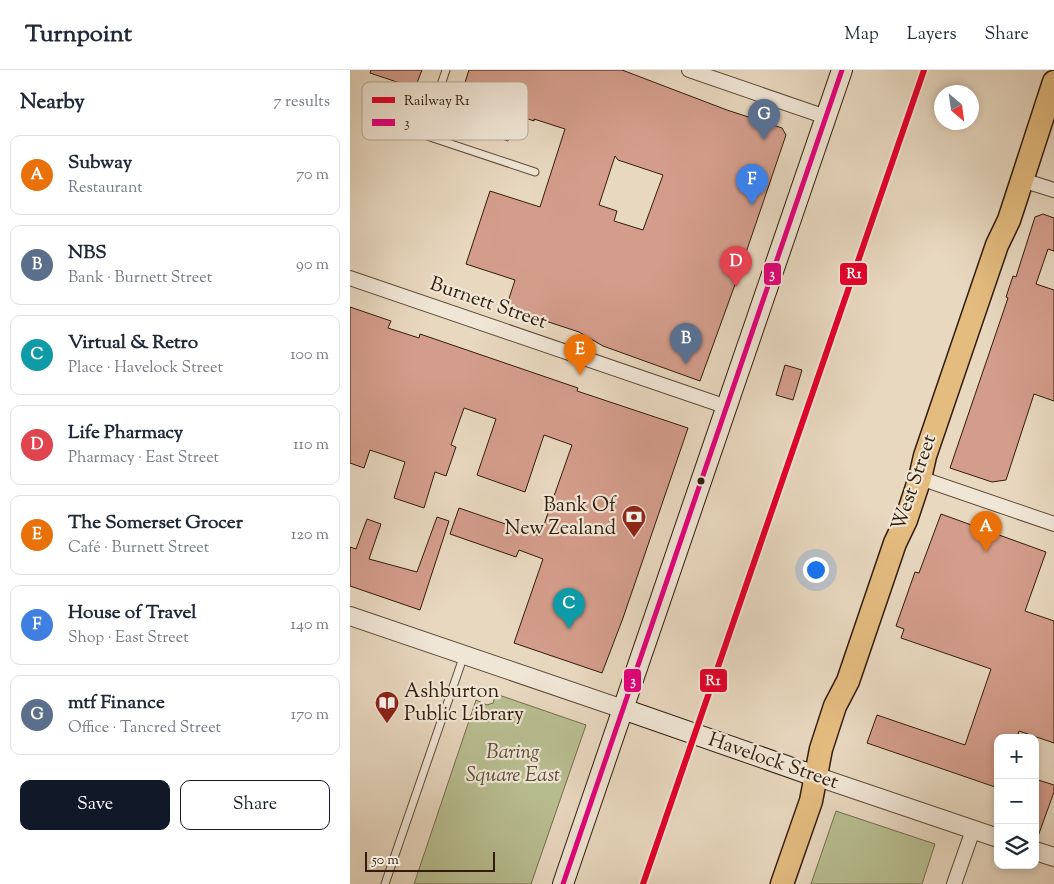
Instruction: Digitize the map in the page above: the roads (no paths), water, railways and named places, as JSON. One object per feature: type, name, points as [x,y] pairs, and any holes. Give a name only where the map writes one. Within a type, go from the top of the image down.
[{"type":"highway","name":"West Street","points":[[782,884],[811,801],[821,749],[835,706],[848,681],[895,542],[906,520],[920,478],[924,456],[997,244],[1009,220],[1054,82]]},
{"type":"main road","points":[[563,884],[842,70]]},
{"type":"main road","name":"Havelock Street","points":[[623,709],[815,776]]},
{"type":"street","points":[[689,70],[826,117]]},
{"type":"street","points":[[1022,180],[1054,190]]},
{"type":"street","name":"Burnett Street","points":[[350,278],[726,406]]},
{"type":"street","points":[[920,478],[1054,524]]},
{"type":"street","name":"Havelock Street","points":[[350,616],[623,709]]},
{"type":"street","name":"Havelock Street","points":[[815,776],[994,837]]},
{"type":"street","points":[[954,884],[973,830]]},
{"type":"street","points":[[1039,852],[1054,857]]},
{"type":"lane","points":[[442,82],[446,70]]},
{"type":"lane","points":[[439,140],[535,172]]},
{"type":"lane","points":[[385,884],[464,654]]},
{"type":"rail line","name":"R1","points":[[643,884],[924,70]]},
{"type":"place","name":"mtf Finance","points":[[764,140]]},
{"type":"place","name":"House of Travel","points":[[752,205]]},
{"type":"place","name":"Life Pharmacy","points":[[736,287]]},
{"type":"place","name":"NBS","points":[[686,364]]},
{"type":"place","name":"The Somerset Grocer","points":[[580,375]]},
{"type":"place","name":"Bank Of New Zealand","points":[[634,538]]},
{"type":"place","name":"Subway","points":[[986,552]]},
{"type":"place","name":"Virtual & Retro","points":[[569,629]]},
{"type":"place","name":"Ashburton Public Library","points":[[387,724]]},
{"type":"park label","name":"Baring Square East","points":[[513,764]]}]
